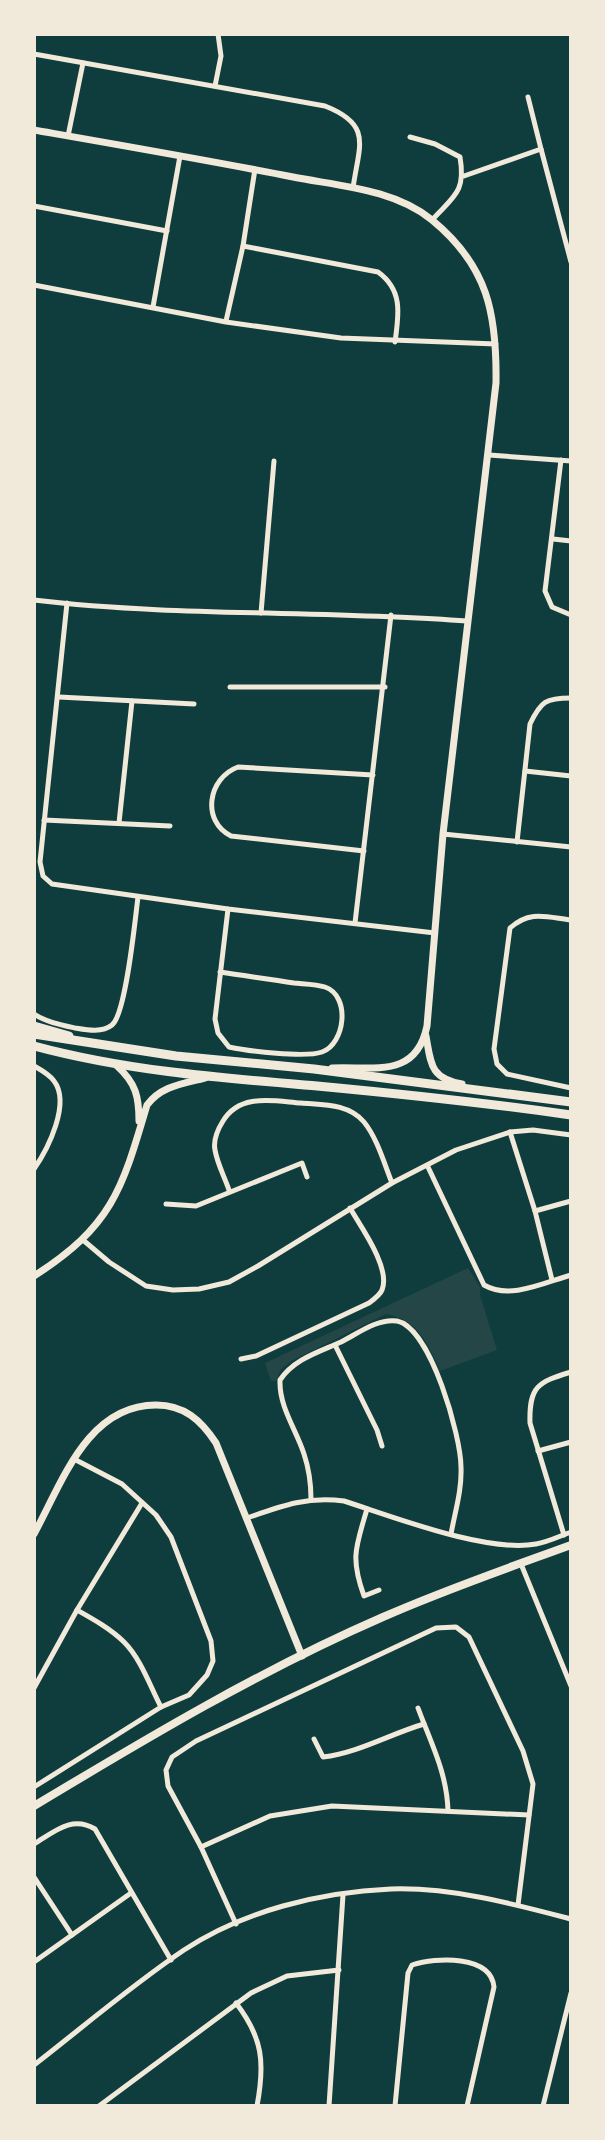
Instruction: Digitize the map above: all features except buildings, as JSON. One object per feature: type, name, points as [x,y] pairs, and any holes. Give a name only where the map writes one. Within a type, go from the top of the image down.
[{"type":"highway","points":[[34,1026],[95,1044]]},
{"type":"highway","points":[[34,1034],[176,1056],[478,1088],[571,1102]]},
{"type":"highway","points":[[34,1046],[117,1066],[205,1078],[476,1102],[571,1115]]},
{"type":"highway","points":[[34,1053],[53,1058],[75,1057]]},
{"type":"main road","points":[[34,1806],[169,1725],[302,1656],[383,1617],[571,1545]]},
{"type":"street","points":[[215,86],[221,56],[218,34]]},
{"type":"street","points":[[34,54],[325,106],[353,120],[360,137],[353,189]]},
{"type":"street","points":[[68,136],[83,63]]},
{"type":"street","points":[[528,97],[571,262]]},
{"type":"street","points":[[34,130],[255,169],[403,201],[432,220],[459,248],[479,276],[493,314],[497,344],[496,383],[443,834],[426,1034],[430,1061],[439,1076],[446,1081],[478,1088]]},
{"type":"street","points":[[410,137],[435,144],[460,157],[464,176],[458,193],[432,220]]},
{"type":"street","points":[[464,176],[541,149]]},
{"type":"street","points":[[153,307],[180,156]]},
{"type":"street","points":[[226,322],[243,246],[255,169]]},
{"type":"street","points":[[34,206],[167,231]]},
{"type":"street","points":[[243,246],[378,272],[389,280],[397,293],[399,312],[395,342]]},
{"type":"street","points":[[34,285],[226,322],[341,338],[497,344]]},
{"type":"street","points":[[489,455],[571,461]]},
{"type":"street","points":[[561,460],[545,591],[552,607],[571,615]]},
{"type":"street","points":[[261,613],[274,461]]},
{"type":"street","points":[[553,539],[571,541]]},
{"type":"street","points":[[34,600],[467,621]]},
{"type":"street","points":[[67,603],[40,862],[43,876],[52,884],[138,897],[435,933]]},
{"type":"street","points":[[355,923],[391,615]]},
{"type":"street","points":[[230,687],[385,687]]},
{"type":"street","points":[[59,697],[194,704]]},
{"type":"street","points":[[517,842],[530,724],[538,708],[551,698],[571,698]]},
{"type":"street","points":[[119,823],[132,701]]},
{"type":"street","points":[[364,851],[231,836],[218,827],[213,817],[212,799],[221,777],[238,767],[373,775]]},
{"type":"street","points":[[525,771],[571,776]]},
{"type":"street","points":[[44,820],[170,826]]},
{"type":"street","points":[[443,834],[571,847]]},
{"type":"street","points":[[34,1014],[42,1020],[90,1031],[107,1028],[115,1022],[123,1001],[138,897]]},
{"type":"street","points":[[220,972],[325,987],[340,1000],[342,1006],[339,1035],[331,1048],[318,1054],[248,1051],[229,1047],[218,1033],[215,1019],[220,972],[228,909]]},
{"type":"street","points":[[571,920],[537,916],[521,918],[510,928],[494,1049],[497,1064],[507,1074],[571,1088]]},
{"type":"street","points":[[314,1069],[394,1067],[408,1061],[417,1052],[426,1034]]},
{"type":"street","points":[[34,1066],[54,1081],[60,1100],[51,1139],[34,1169]]},
{"type":"street","points":[[117,1066],[139,1095],[139,1131]]},
{"type":"street","points":[[34,1276],[83,1240],[120,1190],[147,1105],[153,1097],[163,1089],[205,1078]]},
{"type":"street","points":[[229,1190],[215,1151],[218,1128],[232,1110],[248,1101],[258,1100],[345,1108],[364,1122],[392,1183]]},
{"type":"street","points":[[83,1240],[109,1262],[146,1286],[173,1290],[199,1289],[229,1282],[392,1183],[456,1150],[510,1132],[533,1130],[571,1135]]},
{"type":"street","points":[[510,1132],[535,1211],[552,1280]]},
{"type":"street","points":[[166,1204],[196,1206],[229,1190],[302,1163],[307,1177]]},
{"type":"street","points":[[428,1167],[484,1285],[507,1292],[571,1275]]},
{"type":"street","points":[[535,1211],[571,1201]]},
{"type":"street","points":[[241,1359],[256,1356],[369,1303],[382,1290],[384,1275],[350,1208]]},
{"type":"street","points":[[311,1499],[311,1481],[304,1452],[280,1397],[280,1380],[296,1363],[380,1322],[397,1321],[406,1326],[423,1345],[455,1424],[461,1483],[451,1534]]},
{"type":"street","points":[[335,1345],[382,1446]]},
{"type":"street","points":[[564,1535],[530,1423],[533,1391],[544,1380],[571,1372]]},
{"type":"street","points":[[34,1534],[87,1439],[115,1413],[146,1405],[168,1405],[183,1410],[198,1419],[216,1443],[302,1656]]},
{"type":"street","points":[[538,1451],[571,1442]]},
{"type":"street","points":[[34,1787],[161,1707],[189,1695],[207,1675],[213,1661],[211,1641],[171,1537],[156,1515],[122,1484],[74,1459]]},
{"type":"street","points":[[247,1518],[311,1499],[344,1501],[473,1540],[520,1546],[539,1544],[571,1532]]},
{"type":"street","points":[[34,1688],[142,1503]]},
{"type":"street","points":[[367,1509],[356,1548],[355,1569],[364,1596],[379,1590]]},
{"type":"street","points":[[520,1563],[571,1686]]},
{"type":"street","points":[[77,1610],[102,1624],[125,1643],[161,1707]]},
{"type":"street","points":[[236,1924],[201,1847],[168,1786],[166,1770],[172,1757],[196,1741],[436,1628],[456,1627],[469,1637],[523,1751],[533,1784],[518,1905]]},
{"type":"street","points":[[418,1708],[438,1755],[447,1788],[448,1811]]},
{"type":"street","points":[[314,1739],[323,1757],[341,1755],[398,1731],[424,1724]]},
{"type":"street","points":[[201,1847],[270,1816],[332,1806],[529,1815]]},
{"type":"street","points":[[34,1844],[68,1824],[78,1822],[88,1825],[101,1836],[171,1960]]},
{"type":"street","points":[[34,1877],[72,1935]]},
{"type":"street","points":[[34,2065],[204,1938],[309,1899],[392,1889],[447,1893],[518,1905],[571,1919]]},
{"type":"street","points":[[34,1962],[131,1893]]},
{"type":"street","points":[[329,2106],[343,1895]]},
{"type":"street","points":[[395,2106],[408,1973],[412,1965],[422,1962],[454,1961],[485,1968],[493,1976],[494,1987],[467,2106]]},
{"type":"street","points":[[99,2106],[251,1993],[287,1976],[339,1970]]},
{"type":"street","points":[[543,2106],[571,1993]]},
{"type":"street","points":[[236,2003],[256,2032],[261,2047],[261,2088],[257,2106]]},
{"type":"shaded area","points":[[468,1268],[480,1287],[497,1350],[440,1371],[426,1342],[414,1327],[386,1314],[293,1360],[281,1369],[276,1381],[271,1381],[265,1363]]}]
